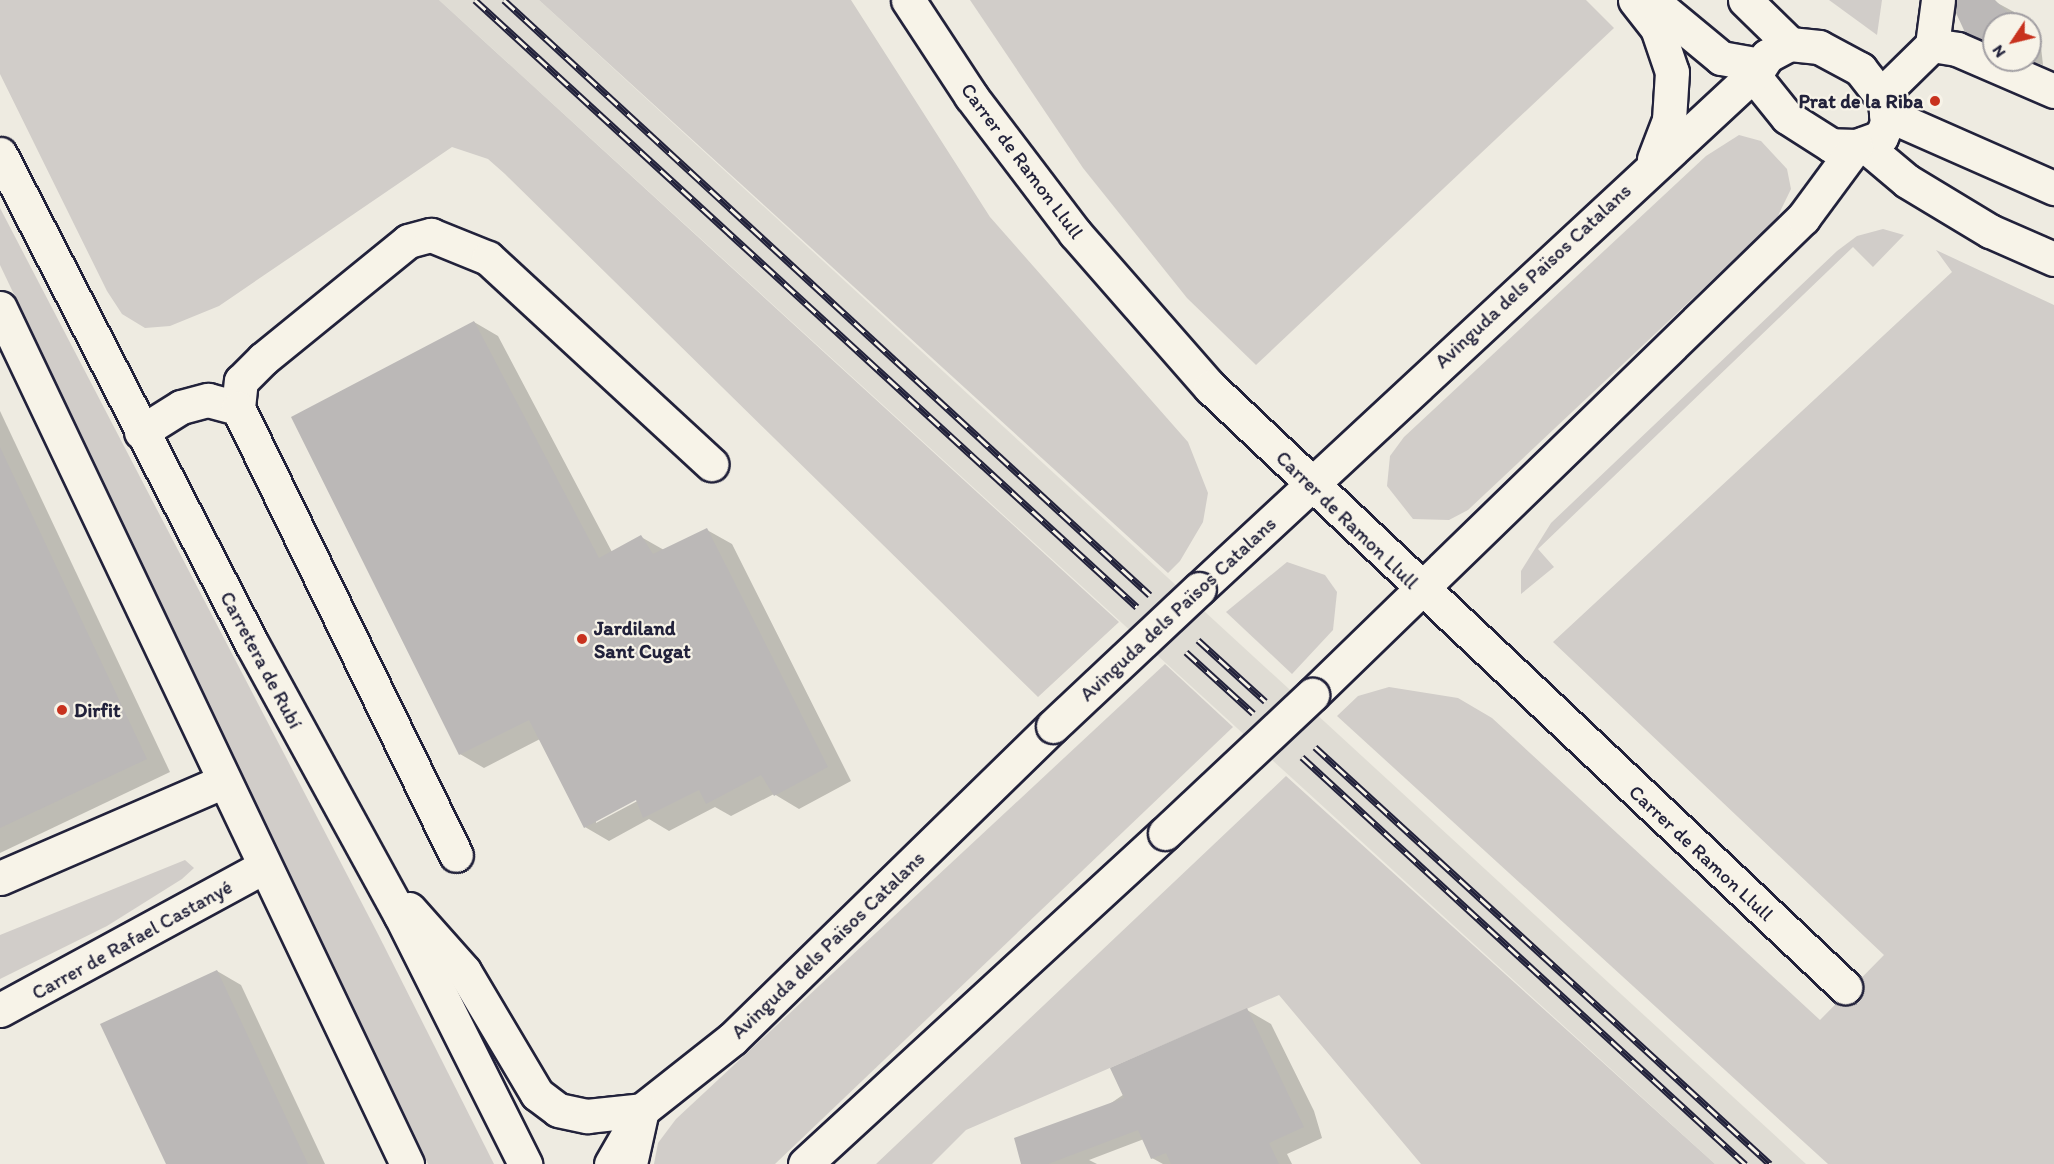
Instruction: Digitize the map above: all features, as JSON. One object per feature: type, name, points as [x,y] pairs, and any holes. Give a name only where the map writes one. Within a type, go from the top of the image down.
[{"type":"street","name":"Carrer de Ramon Llull","points":[[908,0],[971,96],[1075,233],[1210,387],[1310,486],[1845,987]]},
{"type":"street","points":[[1635,0],[1658,28],[1672,72],[1669,120],[1652,164]]},
{"type":"street","points":[[1651,0],[1721,58],[1759,68]]},
{"type":"street","points":[[1745,0],[1790,44],[1840,55],[1860,69],[1884,105],[2054,188]]},
{"type":"street","points":[[1759,68],[1766,93],[1799,127],[1831,145],[1859,145],[1881,137],[1884,105],[1932,45],[1938,0]]},
{"type":"street","points":[[1759,68],[1790,44]]},
{"type":"street","points":[[1932,45],[1957,49],[2054,91]]},
{"type":"street","name":"Avinguda dels Països Catalans","points":[[642,1110],[732,1039],[1053,726],[1652,164],[1759,68]]},
{"type":"street","points":[[1859,145],[1907,181],[1990,231],[2054,259]]},
{"type":"street","points":[[805,1164],[1165,833],[1422,591],[1803,218],[1859,145]]},
{"type":"street","name":"Carretera de Rubí","points":[[0,154],[141,432],[382,880],[525,1164]]},
{"type":"street","points":[[456,855],[238,408],[241,381],[262,358],[408,241],[431,236],[489,258],[711,464]]},
{"type":"street","points":[[0,308],[222,782],[407,1164]]},
{"type":"street","points":[[141,432],[181,407],[208,400],[238,408]]},
{"type":"street","points":[[0,878],[222,782]]},
{"type":"street","name":"Carrer de Rafael Castanyé","points":[[0,1010],[263,867]]},
{"type":"street","points":[[382,880],[464,971],[537,1094],[558,1110],[586,1116],[642,1110]]},
{"type":"street","points":[[611,1164],[642,1110]]},
{"type":"street","points":[[630,1164],[642,1110]]},
{"type":"shaded area","points":[[0,0],[439,0],[1119,622],[1038,697],[505,174],[488,159],[452,147],[219,306],[170,326],[145,328],[122,314],[107,291],[0,74]]},
{"type":"shaded area","points":[[439,0],[539,0],[1806,1164],[1715,1164]]},
{"type":"shaded area","points":[[539,0],[851,0],[990,217],[1188,442],[1208,493],[1203,522],[1180,561],[1168,573]]},
{"type":"shaded area","points":[[970,0],[1586,0],[1614,28],[1256,365],[1187,298],[1083,168]]},
{"type":"shaded area","points":[[1829,0],[1882,0],[1877,35]]},
{"type":"shaded area","points":[[1739,135],[1761,141],[1787,169],[1791,189],[1776,220],[1468,510],[1449,520],[1413,519],[1387,486],[1390,456],[1404,437],[1706,156]]},
{"type":"shaded area","points":[[0,208],[379,936],[494,1164],[428,1164],[0,265]]},
{"type":"shaded area","points":[[1883,229],[1904,235],[1873,267],[1853,247],[1538,549],[1554,567],[1521,594],[1521,571],[1551,523],[1837,251],[1857,236]]},
{"type":"shaded area","points":[[1936,250],[2054,305],[2054,1164],[1828,1164],[1337,716],[1358,696],[1389,687],[1458,698],[1492,718],[1820,1020],[1884,955],[1553,642],[1952,272]]},
{"type":"shaded area","points":[[1287,562],[1325,575],[1337,592],[1333,630],[1292,674],[1226,612]]},
{"type":"shaded area","points":[[1165,664],[1233,727],[775,1164],[654,1164],[658,1143],[676,1119]]},
{"type":"shaded area","points":[[1286,776],[1715,1164],[1421,1164],[1279,995],[966,1130],[932,1164],[876,1164]]},
{"type":"shaded area","points":[[185,860],[194,868],[182,879],[107,926],[0,979],[0,935]]},
{"type":"building","points":[[1950,0],[1995,0],[2007,12],[1982,12],[1982,46],[1969,41]]},
{"type":"building","name":"Jardiland Sant Cugat","points":[[474,321],[599,558],[641,535],[653,554],[707,528],[828,767],[774,796],[761,775],[706,804],[699,790],[643,818],[636,800],[584,828],[529,720],[459,755],[291,417]]},
{"type":"building","name":"Dirfit","points":[[0,447],[147,759],[0,828]]},
{"type":"building","points":[[217,970],[308,1164],[166,1164],[100,1024]]},
{"type":"building","points":[[1247,1008],[1304,1127],[1269,1143],[1279,1164],[1171,1164],[1166,1153],[1151,1159],[1138,1130],[1048,1164],[1021,1164],[1014,1138],[1124,1098],[1110,1068]]},
{"type":"railway","points":[[475,0],[1137,607]]},
{"type":"railway","points":[[504,0],[1150,595]]},
{"type":"railway","points":[[1198,640],[1265,701]]},
{"type":"railway","points":[[1186,652],[1253,713]]},
{"type":"railway","points":[[1315,747],[1770,1164]]},
{"type":"railway","points":[[1302,757],[1745,1164]]},
{"type":"place","name":"Prat de la Riba","points":[[1935,101]]},
{"type":"place","name":"Jardiland Sant Cugat","points":[[582,639]]},
{"type":"place","name":"Dirfit","points":[[62,710]]}]
